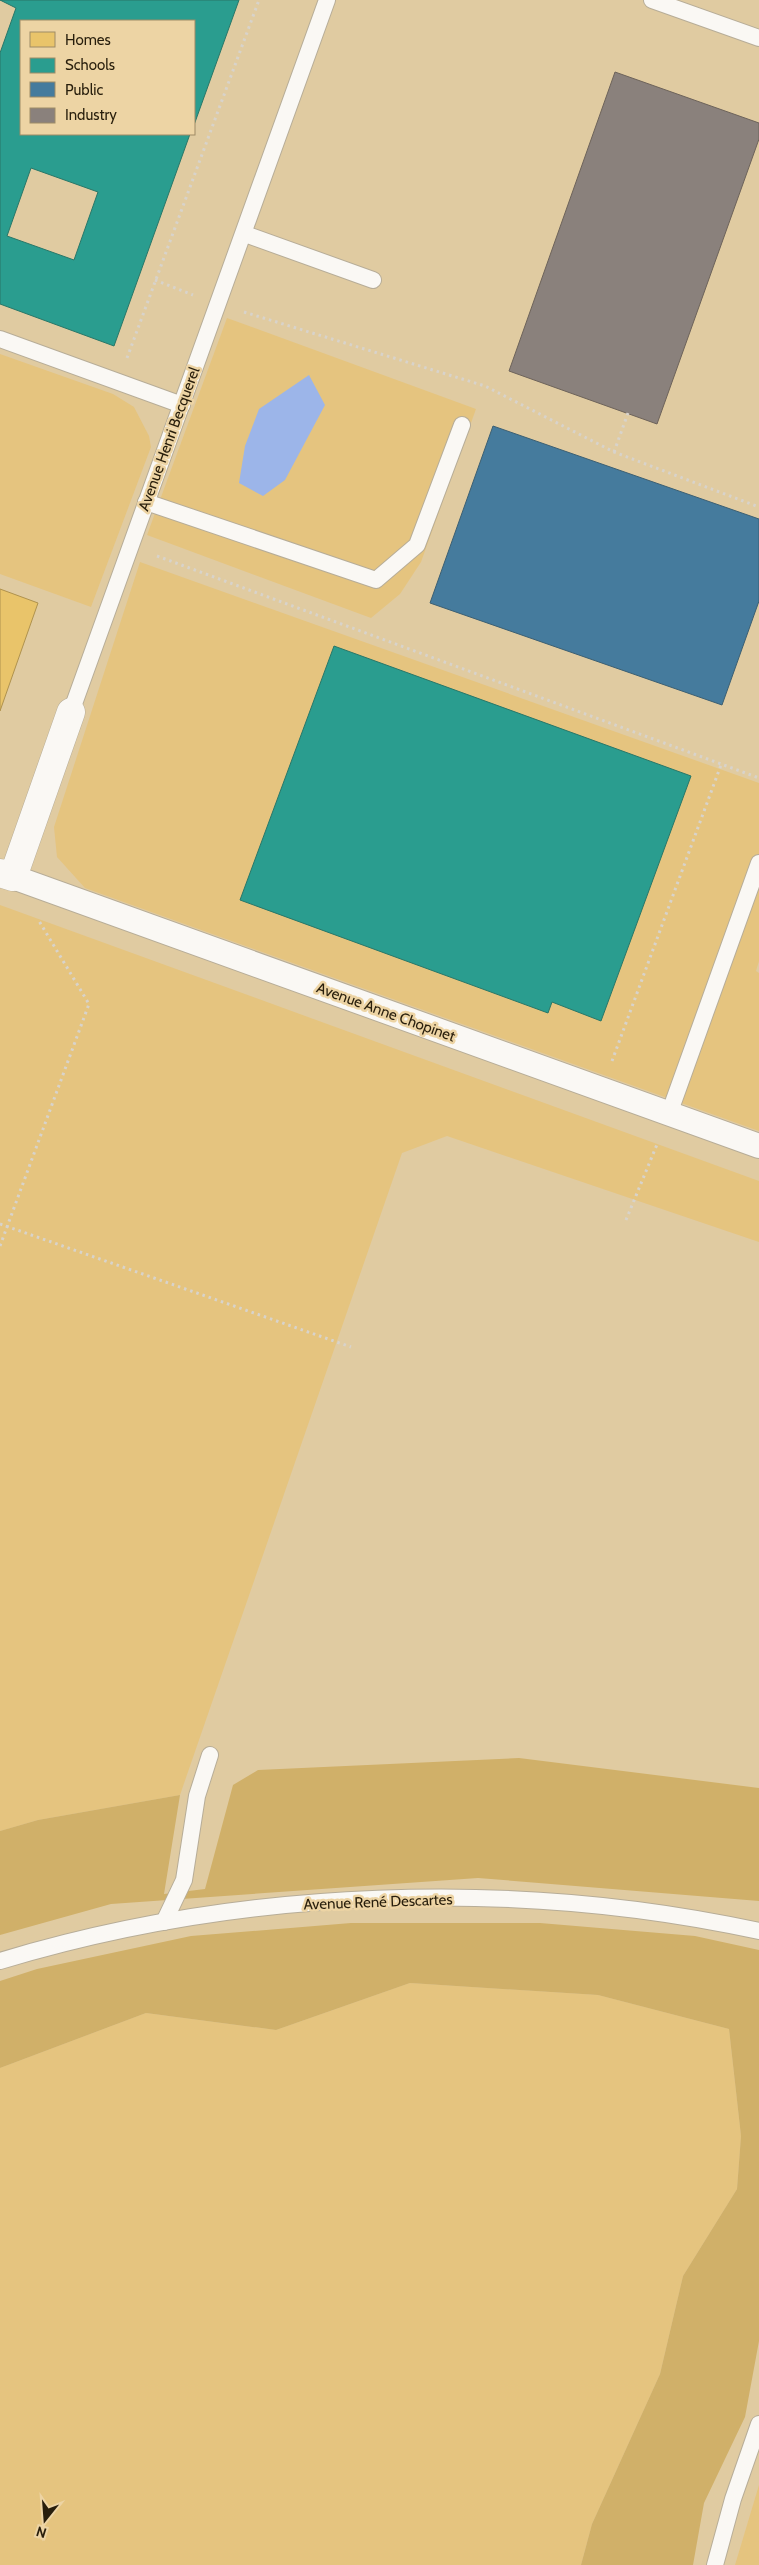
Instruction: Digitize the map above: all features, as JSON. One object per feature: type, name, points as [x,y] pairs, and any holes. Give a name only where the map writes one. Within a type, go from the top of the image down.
[{"type":"street","name":"Avenue Henri Becquerel","points":[[6,875],[72,712]]},
{"type":"street","name":"Avenue Anne Chopinet","points":[[6,875],[759,1146]]},
{"type":"lane","name":"Avenue Henri Becquerel","points":[[72,712],[130,546],[245,234],[327,0]]},
{"type":"lane","points":[[652,0],[759,38]]},
{"type":"lane","points":[[245,234],[373,280]]},
{"type":"lane","points":[[0,339],[182,405]]},
{"type":"lane","points":[[146,502],[376,580],[417,545],[462,425]]},
{"type":"lane","points":[[669,1114],[759,863]]},
{"type":"lane","points":[[164,1922],[184,1880],[197,1796],[210,1755]]},
{"type":"lane","name":"Avenue René Descartes","points":[[0,1960],[164,1922],[265,1907],[449,1898],[592,1905],[701,1919],[759,1932]]},
{"type":"lane","points":[[715,2565],[733,2499],[759,2424]]},
{"type":"path","points":[[118,382],[259,0]]},
{"type":"path","points":[[155,280],[219,304],[485,386],[614,452],[759,507]]},
{"type":"path","points":[[614,452],[628,413]]},
{"type":"path","points":[[130,546],[759,778]]},
{"type":"path","points":[[602,1089],[721,765]]},
{"type":"path","points":[[0,1246],[89,1004],[38,920]]},
{"type":"path","points":[[626,1220],[669,1114]]},
{"type":"path","points":[[0,1224],[351,1347]]},
{"type":"shaded area","points":[[0,0],[759,0],[759,2565],[0,2565]]},
{"type":"shaded area","points":[[227,318],[476,409],[421,562],[400,594],[371,618],[147,535]]},
{"type":"shaded area","points":[[0,354],[113,394],[134,407],[149,436],[151,447],[91,607],[0,574]]},
{"type":"shaded area","points":[[140,562],[759,783],[759,961],[756,971],[759,973],[759,1131],[85,888],[57,857],[54,827]]},
{"type":"shaded area","points":[[0,905],[759,1181],[759,1242],[447,1136],[402,1153],[180,1795],[38,1820],[0,1831]]},
{"type":"shaded area","points":[[519,1758],[759,1788],[759,1901],[478,1878],[111,1904],[0,1935],[0,1831],[38,1820],[180,1795],[164,1894],[205,1889],[233,1785],[258,1770]]},
{"type":"shaded area","points":[[351,1923],[540,1923],[695,1936],[759,1950],[759,2341],[745,2417],[704,2503],[693,2565],[581,2565],[592,2524],[660,2374],[683,2276],[737,2189],[741,2136],[729,2029],[598,1995],[410,1983],[276,2030],[146,2013],[0,2068],[0,1981],[37,1969],[191,1936]]},
{"type":"shaded area","points":[[410,1983],[598,1995],[729,2029],[741,2136],[737,2189],[683,2276],[660,2374],[592,2524],[581,2565],[0,2565],[0,2068],[146,2013],[276,2030]]},
{"type":"shaded area","points":[[759,2485],[759,2565],[735,2565]]},
{"type":"water","points":[[309,375],[325,405],[285,480],[263,496],[239,483],[245,446],[259,409]]},
{"type":"building: Homes","points":[[0,589],[38,603],[0,711]]},
{"type":"building: Schools","points":[[0,0],[239,0],[195,122],[195,20],[20,20],[20,135],[190,135],[114,346],[0,304],[0,53],[16,8]],"holes":[[[31,168],[98,192],[74,260],[7,236]]]},
{"type":"building: Schools","points":[[334,646],[691,776],[601,1021],[552,1002],[548,1013],[240,900]]},
{"type":"building: Public","points":[[493,426],[759,519],[759,601],[722,705],[430,603]]},
{"type":"building: Industry","points":[[615,72],[759,123],[759,139],[657,424],[509,371]]}]
